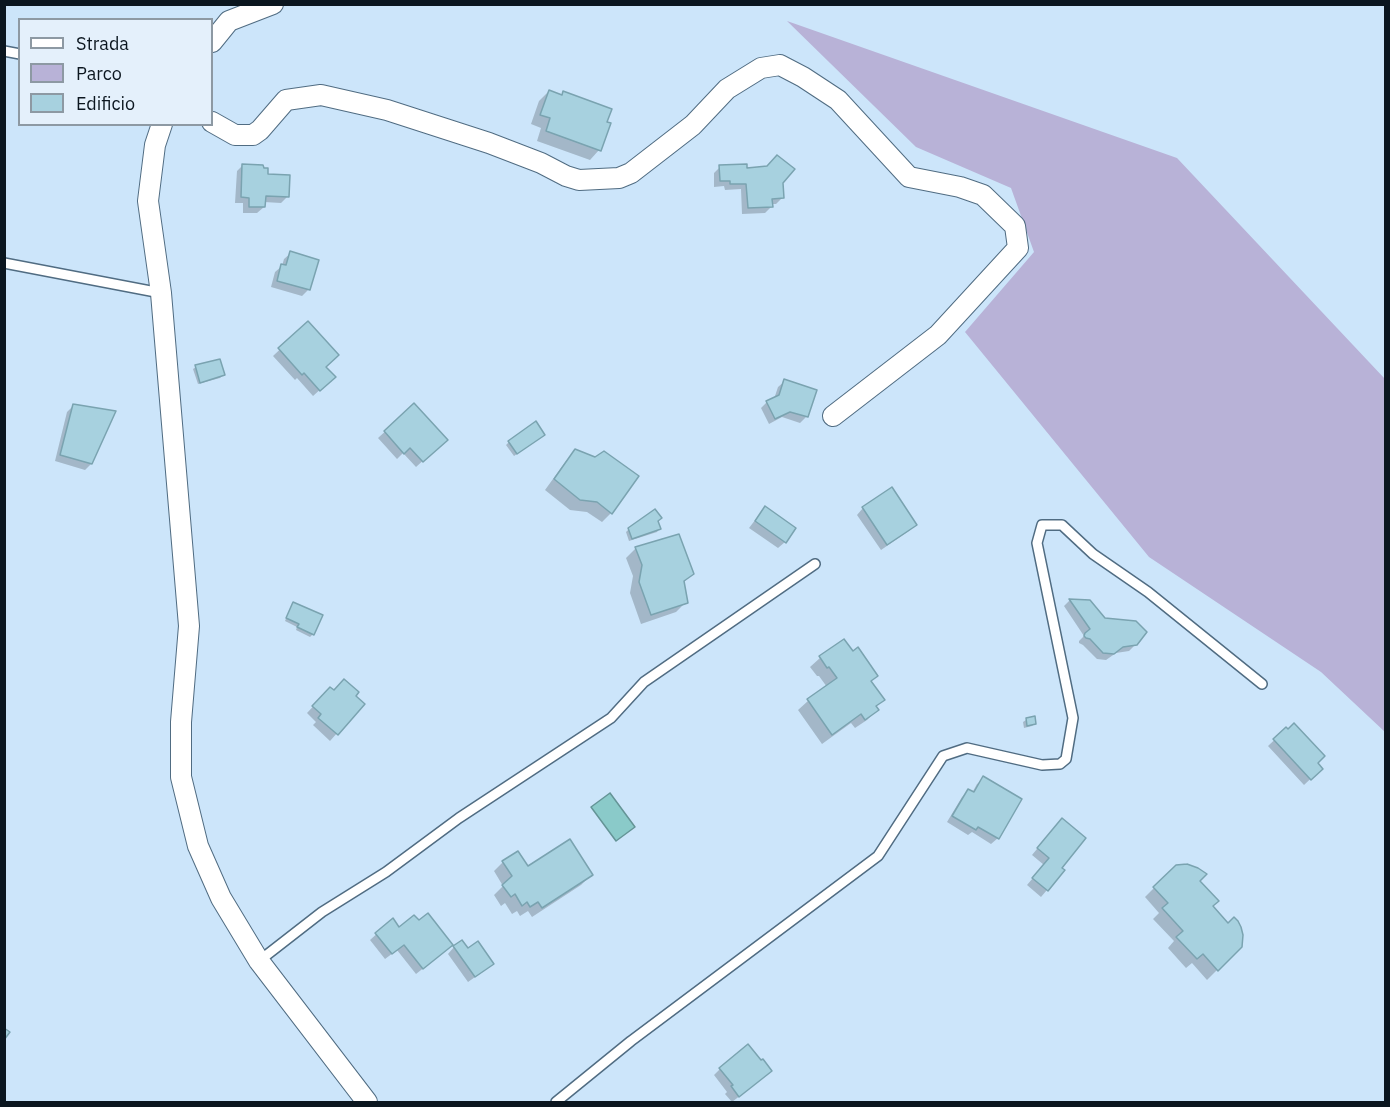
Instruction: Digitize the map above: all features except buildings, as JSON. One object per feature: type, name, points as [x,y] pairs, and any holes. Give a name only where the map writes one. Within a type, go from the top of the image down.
[{"type":"street","points":[[213,41],[229,21],[273,4]]},
{"type":"street","points":[[213,123],[235,135],[253,135],[286,100],[321,95],[387,110],[478,139],[579,180],[619,178],[631,174],[693,125],[727,89],[760,68],[780,65],[838,100],[909,177],[960,187],[983,195],[1015,226],[1018,248],[938,335],[833,416]]},
{"type":"street","points":[[161,126],[155,145],[148,201],[161,293],[189,626],[181,722],[181,777],[198,846],[221,898],[259,961],[367,1102]]},
{"type":"lane","points":[[4,263],[161,293]]},
{"type":"lane","points":[[556,1102],[631,1041],[878,856],[942,756],[967,748],[1042,765],[1060,764],[1066,759],[1073,718],[1037,543],[1042,525],[1062,525],[1093,554],[1148,592],[1262,684]]},
{"type":"lane","points":[[259,961],[322,912],[386,872],[459,818],[611,718],[644,682],[815,564]]},
{"type":"green space","points":[[787,21],[1177,158],[1385,379],[1385,732],[1321,672],[1149,557],[965,332],[1034,252],[1011,188],[916,147]]},
{"type":"shaded area","points":[[610,793],[635,827],[616,841],[591,807]]}]
